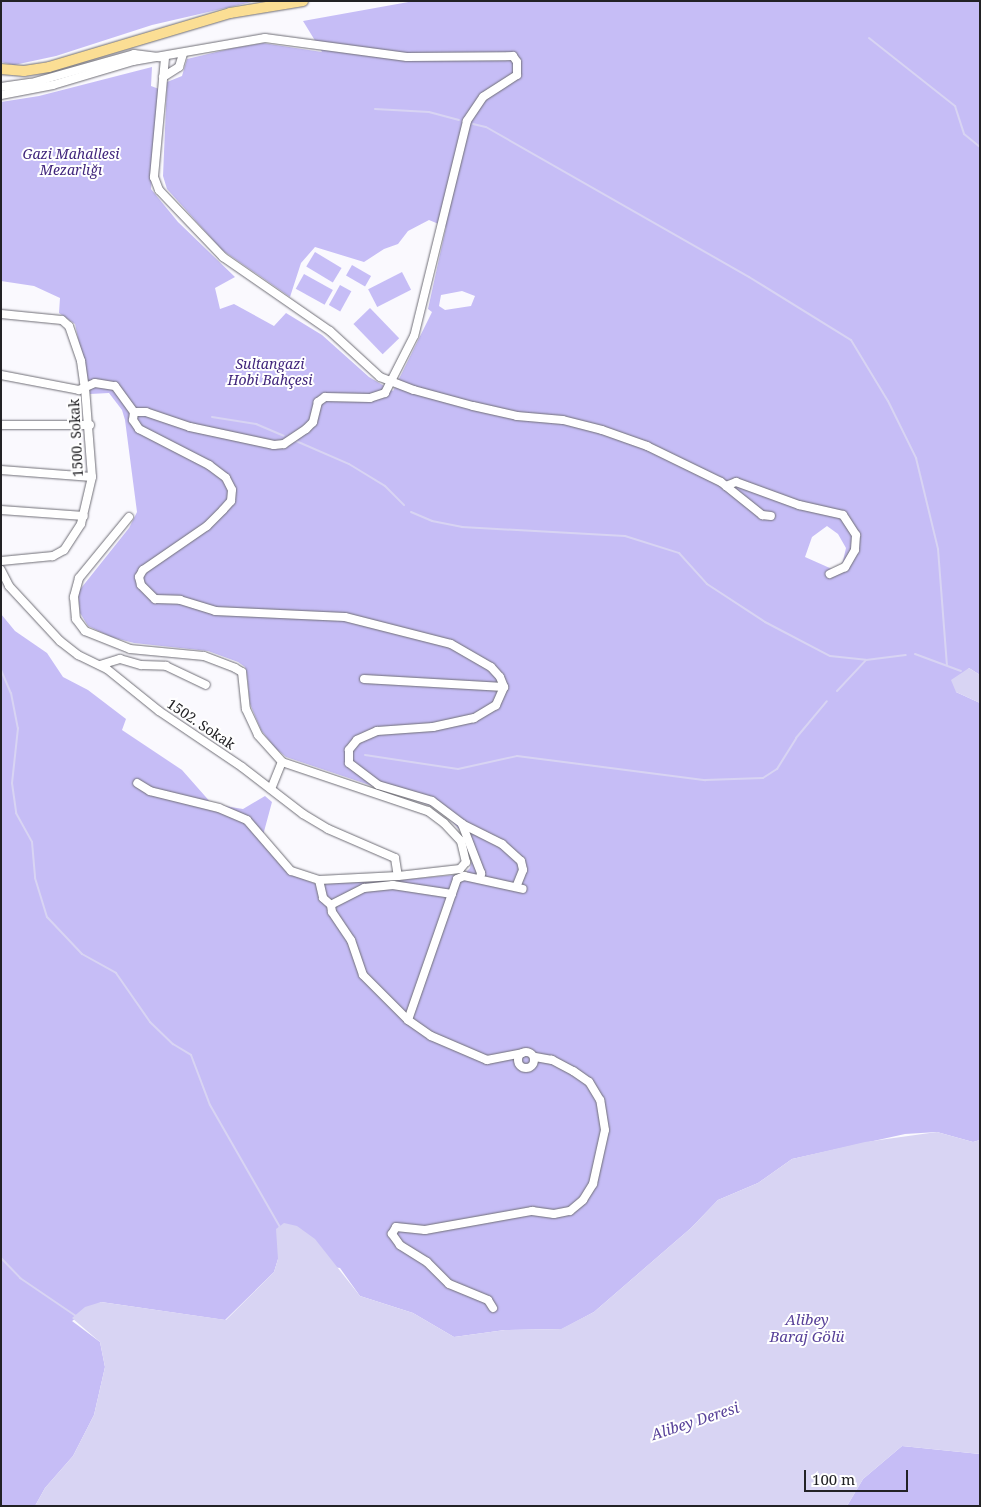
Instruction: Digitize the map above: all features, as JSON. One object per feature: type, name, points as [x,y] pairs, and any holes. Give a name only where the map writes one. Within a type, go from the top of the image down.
[{"type":"main road","points":[[1,69],[24,71],[49,67],[230,13],[304,1]]},
{"type":"street","points":[[1,95],[53,85],[134,61],[165,58],[265,38],[407,57],[513,56],[517,62],[517,75],[483,97],[461,138],[414,336],[393,383],[385,393],[378,396],[325,397],[318,402],[313,422],[306,429],[284,444],[274,445],[190,427],[146,412],[134,412]]},
{"type":"street","points":[[1,87],[30,83],[134,54],[152,54],[165,58]]},
{"type":"street","points":[[163,77],[179,67],[182,54]]},
{"type":"street","points":[[165,58],[154,177],[159,190],[223,257],[330,331],[380,377],[393,383],[473,406],[517,416],[563,420],[602,430],[647,446],[726,486],[762,515],[770,516]]},
{"type":"street","name":"1500. Sokak","points":[[1,314],[62,320],[69,326],[81,361],[90,424],[92,477],[84,516],[75,537],[59,554],[1,561]]},
{"type":"street","points":[[2,378],[79,390],[95,382],[115,386],[134,412],[133,420],[139,429],[209,465],[226,478],[232,490],[231,501],[207,526],[143,570],[139,577],[141,585],[155,599],[186,602],[214,610],[345,617],[376,623],[451,644],[492,668],[500,677],[504,687],[496,705],[474,718],[433,727],[377,731],[357,740],[349,750],[348,763],[378,785],[417,794],[432,801],[462,824],[502,844],[521,861],[522,876],[520,888],[460,876],[408,1020]]},
{"type":"street","points":[[1,425],[90,424]]},
{"type":"street","points":[[1,470],[92,477]]},
{"type":"street","points":[[726,486],[736,482],[799,505],[842,515],[853,528],[856,543],[845,566],[830,574]]},
{"type":"street","points":[[1,510],[84,516]]},
{"type":"street","points":[[129,517],[79,578],[74,597],[76,619],[85,631],[130,649],[204,656],[224,662],[242,672],[246,709],[258,735],[282,762],[428,811],[444,823],[466,852],[466,862],[460,869],[398,876],[319,880],[291,871],[247,820],[219,808],[150,791],[137,783]]},
{"type":"street","name":"1502. Sokak","points":[[1,570],[3,579],[60,641],[78,655],[100,665],[159,711],[328,829],[395,858],[398,876]]},
{"type":"street","points":[[100,665],[120,659],[130,649]]},
{"type":"street","points":[[120,659],[141,665],[166,666],[206,686]]},
{"type":"street","points":[[364,679],[504,687]]},
{"type":"street","points":[[271,789],[282,762]]},
{"type":"street","points":[[462,824],[481,873],[480,879]]},
{"type":"street","points":[[319,880],[324,898],[332,905],[332,912],[351,940],[363,975],[408,1020],[449,1045],[487,1060],[529,1052],[534,1057],[552,1060],[589,1082],[600,1100],[605,1130],[593,1184],[583,1200],[570,1211],[554,1214],[532,1211],[425,1230],[396,1227],[392,1234],[400,1245],[427,1262],[449,1284],[488,1300],[493,1308]]},
{"type":"street","points":[[332,905],[344,896],[374,887],[394,885],[452,894]]},
{"type":"street","points":[[522,1053],[519,1062],[525,1068],[532,1065],[534,1057]]},
{"type":"green space","points":[[1,1],[256,1],[152,25],[56,56],[14,65],[1,62]]},
{"type":"green space","points":[[414,1],[980,1],[980,675],[969,668],[956,692],[980,703],[980,1140],[973,1142],[937,1132],[905,1134],[792,1159],[758,1183],[718,1200],[691,1228],[594,1312],[562,1329],[505,1330],[454,1337],[413,1313],[360,1296],[340,1268],[278,1259],[274,1272],[225,1320],[101,1302],[72,1321],[100,1342],[105,1367],[94,1415],[73,1456],[45,1488],[35,1506],[1,1506],[1,614],[15,631],[47,653],[63,677],[88,690],[126,719],[122,730],[182,770],[212,804],[243,809],[265,796],[272,802],[262,839],[288,873],[316,884],[399,880],[464,874],[470,868],[472,860],[465,836],[448,817],[432,806],[286,757],[275,748],[261,730],[250,704],[245,667],[238,662],[208,651],[134,643],[111,637],[88,626],[80,613],[78,592],[129,528],[137,512],[125,420],[122,410],[109,393],[90,394],[75,324],[59,313],[60,298],[34,286],[1,281],[1,102],[39,96],[152,67],[151,86],[159,89],[151,189],[178,222],[235,277],[215,288],[220,309],[234,304],[274,326],[286,313],[322,335],[369,377],[393,391],[432,312],[428,309],[446,227],[429,220],[408,231],[398,244],[384,249],[364,262],[315,247],[301,263],[290,297],[222,250],[167,189],[163,176],[167,82],[182,76],[187,59],[263,43],[322,52],[303,21]],"holes":[[[462,291],[475,296],[471,306],[445,310],[439,306],[441,295]],[[827,526],[838,534],[846,548],[842,565],[832,569],[805,557],[812,537]]]},
{"type":"green space","points":[[315,252],[342,268],[333,283],[306,267]]},
{"type":"green space","points":[[352,265],[371,276],[365,286],[346,275]]},
{"type":"green space","points":[[402,272],[411,290],[377,307],[368,289]]},
{"type":"green space","points":[[304,274],[333,290],[325,305],[296,289]]},
{"type":"green space","points":[[340,285],[351,291],[340,311],[329,305]]},
{"type":"green space","points":[[370,308],[399,338],[383,354],[353,324]]},
{"type":"green space","points":[[902,1446],[980,1454],[980,1506],[847,1506],[863,1479]]},
{"type":"water","points":[[969,668],[980,675],[980,703],[956,692],[951,680]]},
{"type":"water","name":"Alibey Baraj Gölü","points":[[937,1132],[973,1142],[980,1140],[980,1454],[902,1446],[863,1479],[847,1506],[35,1506],[45,1488],[73,1456],[94,1415],[105,1367],[100,1342],[72,1318],[85,1307],[101,1302],[226,1320],[274,1272],[278,1259],[276,1229],[284,1223],[297,1226],[315,1239],[360,1296],[413,1313],[454,1337],[505,1330],[561,1329],[594,1312],[691,1228],[718,1200],[758,1183],[792,1159],[865,1142]]},
{"type":"waterway","points":[[869,38],[955,106],[964,134],[980,147]]},
{"type":"waterway","points":[[375,109],[429,112],[459,120]]},
{"type":"waterway","points":[[473,124],[486,127],[749,277],[851,340],[888,401],[916,458],[938,549],[947,665]]},
{"type":"waterway","points":[[212,417],[256,424],[284,436]]},
{"type":"waterway","points":[[296,441],[349,464],[385,486],[404,505]]},
{"type":"waterway","points":[[411,512],[432,521],[462,527],[625,536],[679,553],[707,584],[765,622],[830,656],[866,660],[906,655]]},
{"type":"waterway","points":[[915,654],[961,671]]},
{"type":"waterway","points":[[837,691],[866,660]]},
{"type":"waterway","points":[[1,670],[11,693],[18,728],[12,783],[16,813],[32,842],[35,878],[47,917],[82,954],[116,973],[150,1022],[173,1044],[191,1055],[210,1105],[280,1227]]},
{"type":"waterway","points":[[365,755],[458,769],[517,756],[705,780],[763,778],[777,769],[796,738],[827,701]]},
{"type":"waterway","points":[[1,1258],[20,1278],[76,1316]]},
{"type":"park label","name":"Gazi Mahallesi Mezarlığı","points":[[71,162]]},
{"type":"park label","name":"Sultangazi Hobi Bahçesi","points":[[270,372]]},
{"type":"water label","name":"Alibey Deresi","points":[[695,1421]]}]
